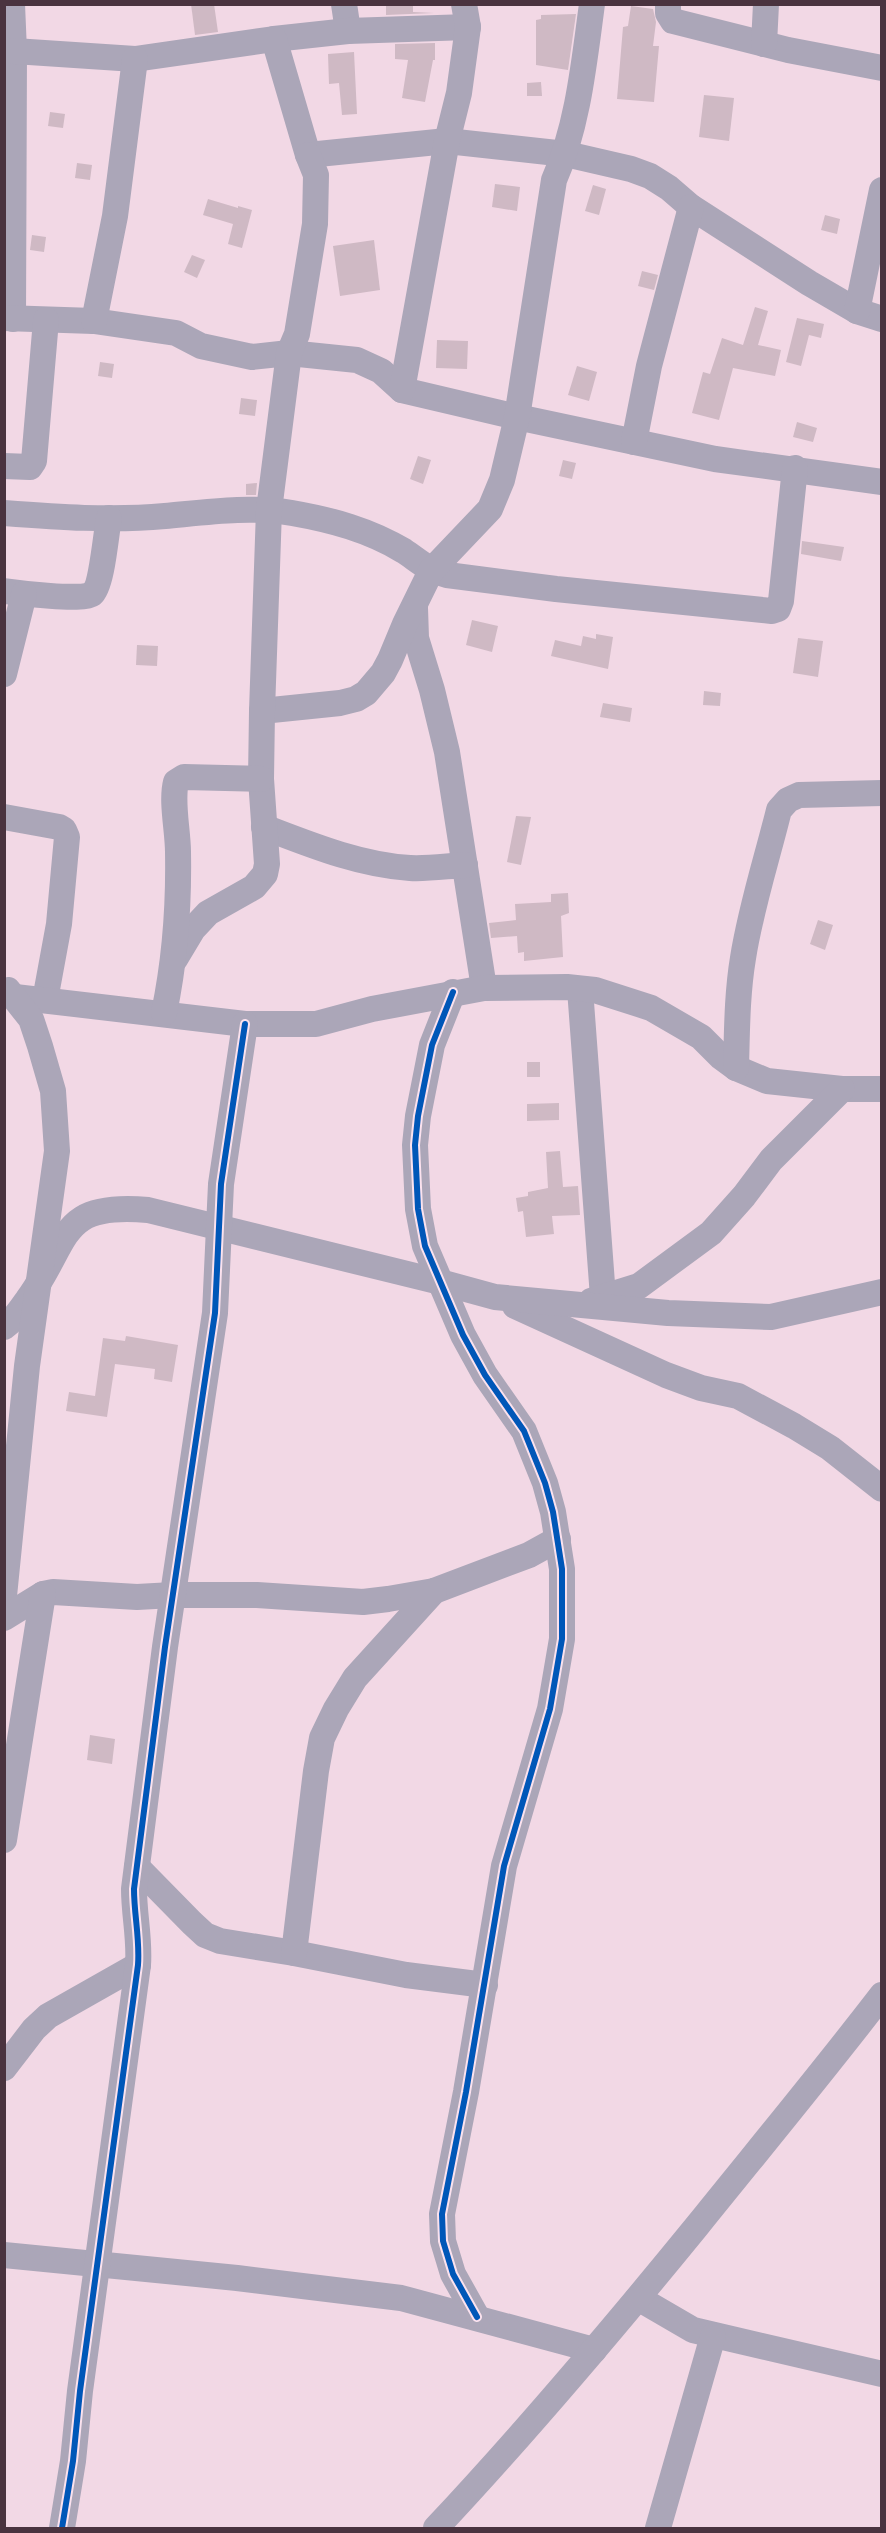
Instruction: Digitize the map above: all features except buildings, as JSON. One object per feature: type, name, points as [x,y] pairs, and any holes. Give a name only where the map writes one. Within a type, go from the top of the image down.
[{"type":"street","points":[[12,4],[14,51],[9,319],[94,321],[176,333],[201,346],[252,357],[289,353],[357,360],[381,371],[402,390],[517,417],[715,459],[795,468],[882,482]]},
{"type":"street","points":[[344,4],[348,31]]},
{"type":"street","points":[[262,711],[340,703],[356,699],[366,693],[383,673],[414,604],[432,571],[490,509],[502,480],[517,417],[554,180],[566,154],[582,75],[592,4]]},
{"type":"street","points":[[668,4],[669,18],[673,21],[764,44],[882,68]]},
{"type":"street","points":[[764,44],[766,4]]},
{"type":"street","points":[[14,51],[135,59],[274,39],[466,16],[459,93],[447,141],[402,390]]},
{"type":"street","points":[[175,959],[193,929],[208,914],[261,881],[267,864],[261,779],[269,510],[289,353],[297,334],[315,224],[316,174],[308,155],[274,39]]},
{"type":"street","points":[[94,321],[115,216],[135,59]]},
{"type":"street","points":[[308,155],[447,141],[566,154],[650,176],[669,188],[691,207],[809,283],[857,311],[882,319]]},
{"type":"street","points":[[857,311],[882,190]]},
{"type":"street","points":[[634,442],[648,366],[691,207]]},
{"type":"street","points":[[4,466],[30,467],[34,461],[46,320]]},
{"type":"street","points":[[4,513],[109,518],[165,516],[229,509],[269,510],[334,521],[355,527],[404,551],[432,571],[556,590],[776,610],[781,601],[795,468]]},
{"type":"street","points":[[4,674],[14,593],[70,597],[89,596],[93,593],[99,577],[109,518]]},
{"type":"street","points":[[414,604],[416,638],[447,752],[484,988]]},
{"type":"street","points":[[164,1013],[175,959],[178,852],[176,782],[184,777],[261,779]]},
{"type":"street","points":[[736,1068],[743,957],[756,895],[779,810],[788,800],[799,795],[882,793]]},
{"type":"street","points":[[4,817],[59,827],[68,837],[59,924],[45,1000]]},
{"type":"street","points":[[264,827],[321,848],[392,866],[413,868],[465,865]]},
{"type":"street","points":[[10,991],[45,1000],[245,1024],[316,1024],[372,1009],[484,988],[580,988],[595,990],[651,1008],[701,1037],[736,1068],[767,1081],[842,1089],[882,1089]]},
{"type":"street","points":[[580,988],[592,1301]]},
{"type":"street","points":[[4,1596],[27,1366],[57,1150],[53,1090],[30,1018],[10,991]]},
{"type":"street","points":[[453,993],[432,1045],[418,1116],[415,1145],[418,1209],[425,1246],[463,1335],[485,1376],[524,1431],[554,1512],[562,1569],[562,1640],[550,1709],[504,1866],[442,2214],[443,2241],[453,2274],[477,2318]]},
{"type":"street","points":[[62,2529],[74,2461],[80,2391],[138,1965],[139,1936],[134,1900],[137,1866],[173,1594],[215,1313],[221,1184],[245,1024]]},
{"type":"street","points":[[592,1301],[639,1286],[711,1233],[744,1196],[771,1160],[842,1089]]},
{"type":"street","points":[[4,1327],[19,1313],[38,1286],[61,1240],[73,1224],[96,1212],[120,1209],[148,1210],[495,1297],[666,1375],[701,1388],[738,1396],[830,1448],[882,1489]]},
{"type":"street","points":[[495,1297],[592,1301],[668,1313],[771,1317],[882,1292]]},
{"type":"street","points":[[4,1618],[43,1594],[53,1592],[137,1597],[173,1594],[257,1595],[363,1602],[434,1591],[529,1555],[558,1539]]},
{"type":"street","points":[[294,1953],[322,1738],[355,1678],[434,1591]]},
{"type":"street","points":[[5,1828],[43,1594]]},
{"type":"street","points":[[137,1866],[206,1935],[220,1941],[406,1975],[484,1985]]},
{"type":"street","points":[[4,2068],[34,2029],[48,2016],[138,1965]]},
{"type":"street","points":[[436,2529],[514,2445],[638,2298],[823,2072],[882,1995]]},
{"type":"street","points":[[4,2255],[97,2263],[379,2295],[477,2318],[594,2350]]},
{"type":"street","points":[[638,2298],[693,2330],[882,2374]]},
{"type":"street","points":[[658,2529],[713,2336]]},
{"type":"cycle path","points":[[453,992],[432,1045],[418,1116],[415,1145],[418,1209],[425,1246],[463,1335],[485,1375],[524,1431],[545,1483],[553,1512],[562,1569],[562,1639],[550,1709],[504,1866],[466,2092],[442,2214],[443,2241],[453,2274],[477,2317]]},
{"type":"cycle path","points":[[62,2528],[73,2461],[80,2391],[138,1965],[134,1889],[165,1647],[215,1313],[221,1184],[245,1024]]}]
